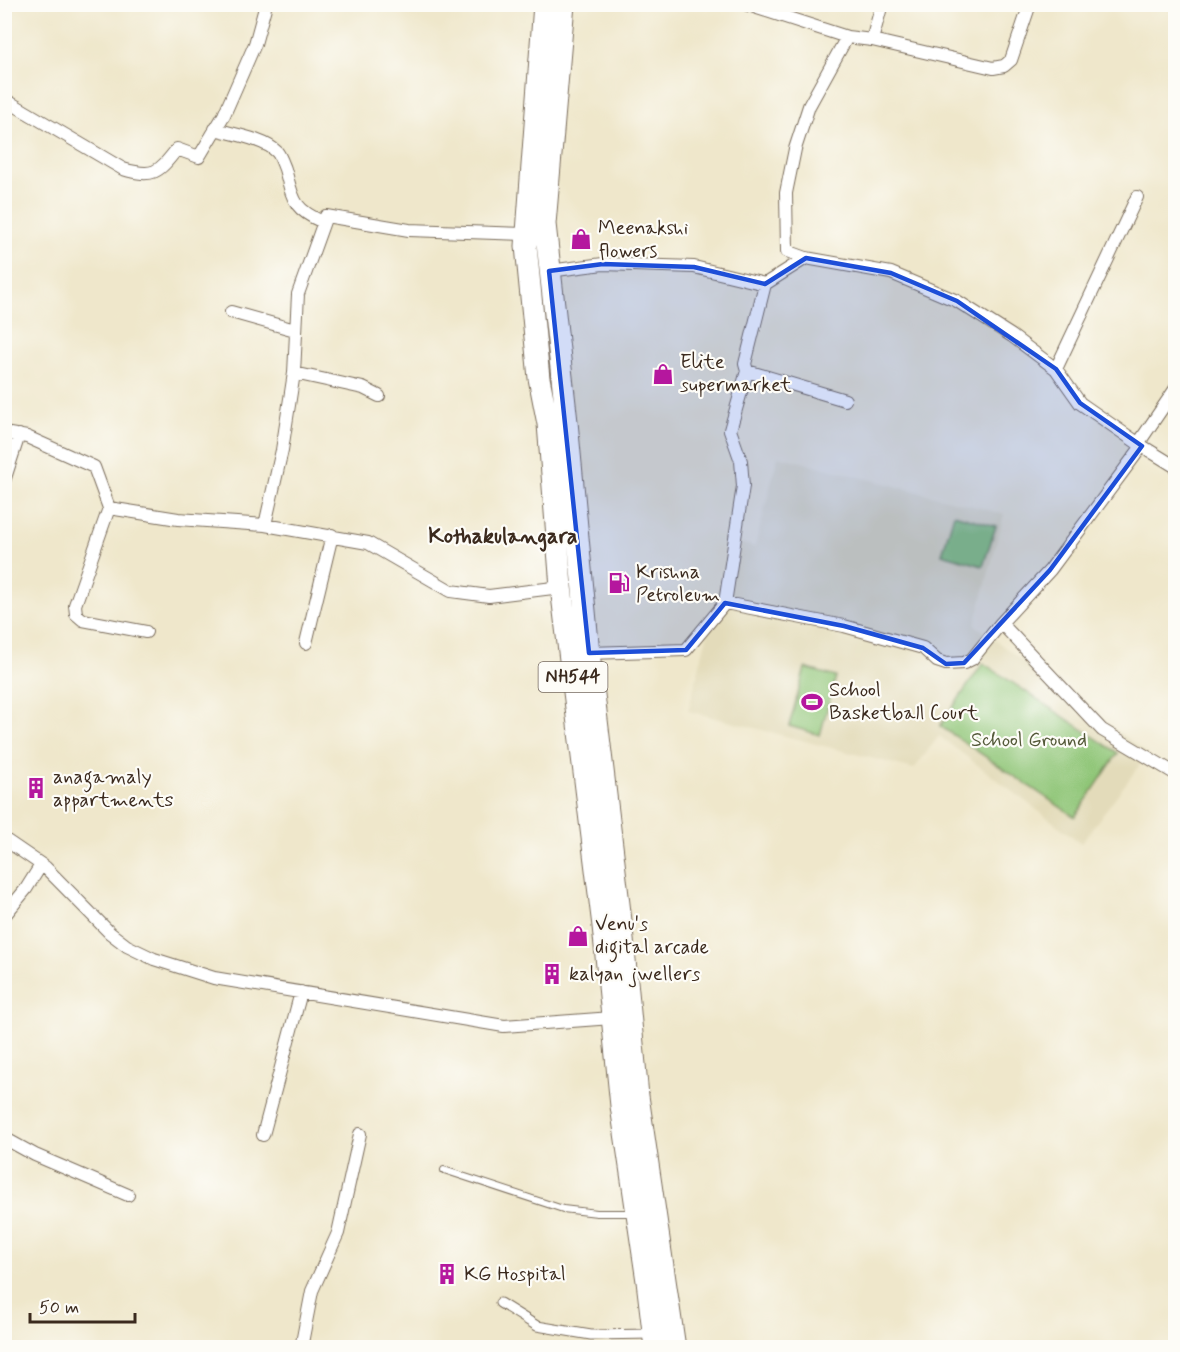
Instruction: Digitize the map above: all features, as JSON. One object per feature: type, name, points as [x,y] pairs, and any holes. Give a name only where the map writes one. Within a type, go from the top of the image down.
[{"type":"highway","name":"NH544","points":[[544,4],[526,234],[539,378],[549,434],[561,587],[603,926],[621,1106],[654,1341]]},
{"type":"highway","name":"NH544","points":[[564,4],[545,224],[589,653],[622,929],[638,1096],[675,1347]]},
{"type":"street","points":[[4,99],[123,169],[142,174],[161,170],[177,149],[199,157],[224,116],[255,44],[266,4]]},
{"type":"street","points":[[745,4],[847,37],[872,40],[987,68],[999,68],[1011,60],[1030,4]]},
{"type":"street","points":[[872,40],[882,4]]},
{"type":"street","points":[[847,37],[809,106],[795,149],[786,193],[787,251],[806,258],[891,273],[957,301],[1012,336],[1056,369],[1080,403],[1176,467]]},
{"type":"street","points":[[215,129],[260,142],[277,152],[283,164],[291,199],[300,208],[323,222]]},
{"type":"street","points":[[1056,369],[1137,197]]},
{"type":"street","points":[[265,525],[282,450],[294,373],[298,294],[326,216],[408,230],[526,234]]},
{"type":"street","points":[[589,653],[686,650],[726,603],[743,486],[741,461],[730,430],[747,371],[746,364],[765,284],[806,258]]},
{"type":"street","points":[[549,271],[603,264],[694,267],[765,284]]},
{"type":"street","points":[[231,312],[295,330]]},
{"type":"street","points":[[747,371],[845,400]]},
{"type":"street","points":[[294,373],[363,388],[379,396]]},
{"type":"street","points":[[726,603],[844,626],[923,648],[937,661],[946,664],[955,665],[972,659],[1001,623],[1050,570],[1140,445],[1176,388]]},
{"type":"street","points":[[4,433],[27,437],[94,467],[109,508],[75,605],[76,614],[83,620],[146,632]]},
{"type":"street","points":[[4,481],[19,435]]},
{"type":"street","points":[[109,508],[178,519],[265,525],[368,543],[451,591],[489,596],[561,587]]},
{"type":"street","points":[[306,643],[332,535]]},
{"type":"street","points":[[1001,623],[1102,730],[1176,774]]},
{"type":"street","points":[[4,839],[41,865],[110,933],[136,950],[154,958],[214,978],[504,1026],[612,1018]]},
{"type":"street","points":[[4,916],[26,889],[41,865]]},
{"type":"street","points":[[263,1135],[301,992]]},
{"type":"street","points":[[301,1347],[312,1291],[338,1233],[360,1134]]},
{"type":"street","points":[[4,1138],[36,1155],[128,1195]]},
{"type":"street","points":[[500,1303],[537,1326],[591,1335],[654,1341]]},
{"type":"lane","points":[[444,1170],[562,1209],[597,1214],[636,1213]]},
{"type":"highlighted area","points":[[806,258],[891,273],[957,301],[1056,369],[1080,403],[1142,446],[1050,570],[964,663],[946,664],[923,648],[844,626],[725,603],[686,650],[589,653],[549,271],[603,264],[694,267],[765,284]]},
{"type":"shaded area","points":[[778,456],[1004,514],[975,625],[1148,754],[1081,843],[939,736],[914,769],[688,711],[731,541],[755,547]]},
{"type":"green space","points":[[954,514],[996,526],[983,566],[942,554]]},
{"type":"green space","name":"School Ground","points":[[983,663],[1118,753],[1075,817],[940,726]]},
{"type":"green space","name":"School Basketball Court","points":[[805,668],[836,677],[820,735],[789,726]]},
{"type":"place","name":"Meenakshi flowers","points":[[581,239]]},
{"type":"place","name":"Elite supermarket","points":[[663,374]]},
{"type":"place","name":"Krishna Petroleum","points":[[619,583]]},
{"type":"place","name":"School Basketball Court","points":[[812,702]]},
{"type":"place","name":"anagamaly appartments","points":[[36,788]]},
{"type":"place","name":"Venu's digital arcade","points":[[578,936]]},
{"type":"place","name":"kalyan jwellers","points":[[552,974]]},
{"type":"place","name":"KG Hospital","points":[[447,1274]]},
{"type":"district","name":"Kothakulangara","points":[[503,537]]}]
